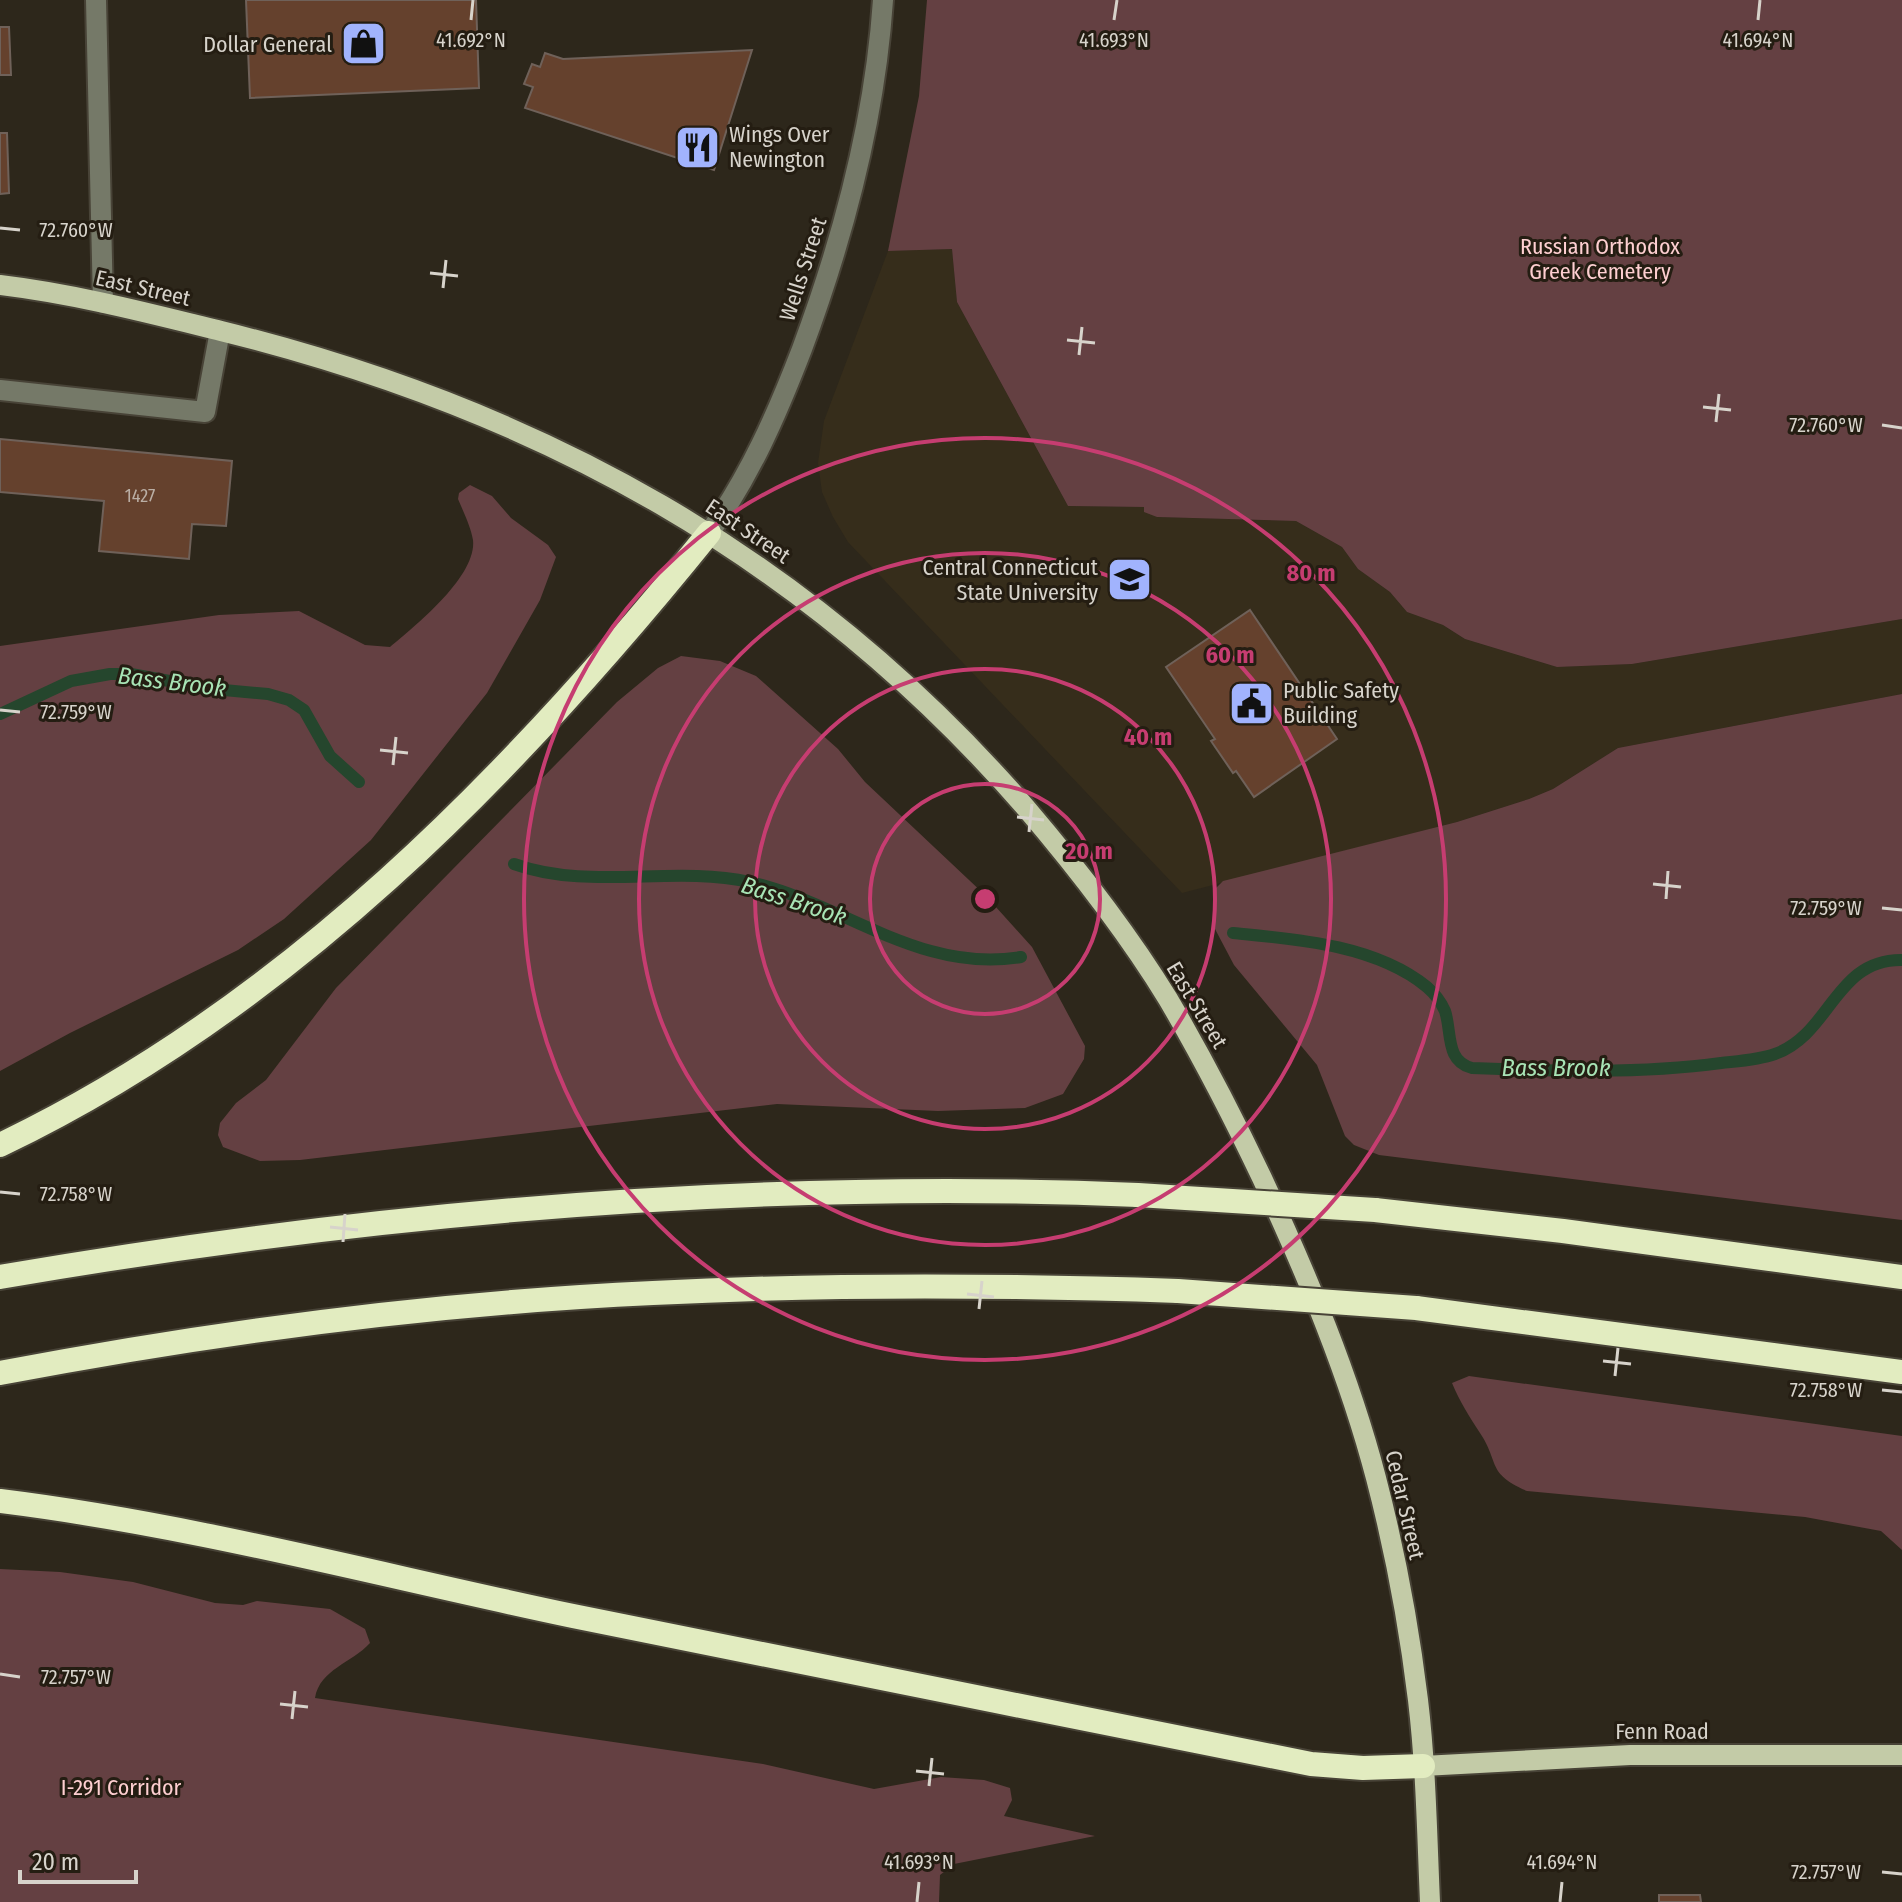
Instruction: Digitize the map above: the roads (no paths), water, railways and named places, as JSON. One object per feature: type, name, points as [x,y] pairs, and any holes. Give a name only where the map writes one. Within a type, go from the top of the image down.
[{"type":"highway","points":[[0,1145],[140,1068],[278,972],[352,912],[508,762],[709,533]]},
{"type":"highway","points":[[0,1277],[205,1243],[358,1224],[588,1203],[985,1191],[1138,1195],[1375,1210],[1563,1231],[1902,1277]]},
{"type":"highway","points":[[0,1373],[272,1329],[472,1307],[650,1293],[808,1287],[964,1286],[1178,1291],[1416,1308],[1902,1372]]},
{"type":"highway","points":[[0,1501],[121,1518],[223,1537],[570,1615],[1311,1764],[1363,1768],[1423,1766]]},
{"type":"main road","name":"East Street","points":[[0,285],[103,303],[340,363],[477,413],[581,460],[709,533],[774,576],[866,648],[937,714],[1005,784],[1062,851],[1128,940],[1191,1039],[1244,1141]]},
{"type":"main road","name":"Cedar Street","points":[[1244,1141],[1326,1328],[1372,1464],[1407,1625],[1418,1701],[1430,1902]]},
{"type":"main road","name":"Fenn Road","points":[[1423,1766],[1630,1755],[1902,1755]]},
{"type":"street","points":[[96,0],[103,303]]},
{"type":"street","name":"Wells Street","points":[[709,533],[745,479],[760,449],[797,362],[830,269],[864,141],[876,72],[883,0]]},
{"type":"street","points":[[0,390],[205,412],[220,331]]},
{"type":"waterway","name":"Bass Brook","points":[[0,714],[71,681],[110,674],[131,674],[213,689],[268,694],[289,700],[304,710],[330,756],[359,782]]},
{"type":"waterway","name":"Bass Brook","points":[[514,864],[572,876],[721,877],[750,882],[784,892],[915,946],[984,960],[1021,957]]},
{"type":"waterway","name":"Bass Brook","points":[[1233,933],[1334,946],[1360,953],[1407,973],[1427,987],[1439,1001],[1445,1011],[1453,1052],[1457,1059],[1472,1068],[1628,1070],[1769,1056],[1794,1044],[1809,1031],[1847,984],[1862,971],[1880,963],[1902,960]]},
{"type":"place","name":"Dollar General","points":[[363,44]]},
{"type":"place","name":"Wings Over Newington","points":[[698,147]]},
{"type":"place","name":"Central Connecticut State University","points":[[1129,580]]},
{"type":"place","name":"Public Safety Building","points":[[1252,703]]},
{"type":"park label","name":"Russian Orthodox Greek Cemetery","points":[[1600,258]]},
{"type":"park label","name":"I-291 Corridor","points":[[121,1787]]}]
